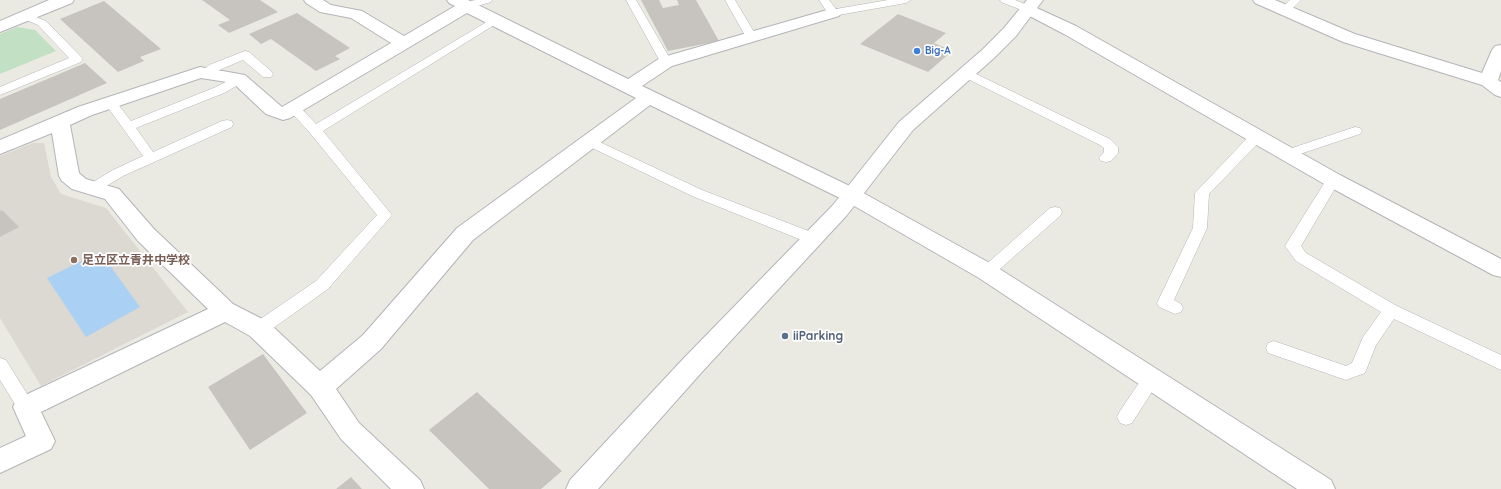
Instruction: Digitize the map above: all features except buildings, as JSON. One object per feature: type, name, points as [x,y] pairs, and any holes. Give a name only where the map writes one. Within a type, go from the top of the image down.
[{"type":"street","points":[[10,20],[66,0]]},
{"type":"street","points":[[312,0],[326,9],[356,14],[404,43]]},
{"type":"street","points":[[1261,0],[1291,5],[1349,38],[1495,86],[1501,50]]},
{"type":"street","points":[[0,148],[110,102],[200,72],[239,79],[273,110],[283,114],[404,43],[470,2],[495,20],[851,195],[988,272],[1151,379],[1308,485]]},
{"type":"street","points":[[580,489],[692,366],[814,239],[840,210],[906,126],[1010,32],[1032,5],[1070,30],[1333,180],[1501,269]]},
{"type":"street","points":[[629,87],[666,62],[751,37],[828,6]]},
{"type":"street","points":[[320,387],[372,342],[465,234],[649,97]]},
{"type":"street","points":[[60,122],[69,176],[79,184],[112,194],[146,236],[225,311],[259,329],[320,387],[350,431],[410,489]]},
{"type":"street","points":[[0,461],[42,440],[26,407],[225,311]]},
{"type":"lane","points":[[631,0],[666,62]]},
{"type":"lane","points":[[730,0],[751,37]]},
{"type":"lane","points":[[828,6],[906,0]]},
{"type":"lane","points":[[1005,0],[1032,5]]},
{"type":"lane","points":[[0,91],[77,59],[42,23],[10,20]]},
{"type":"lane","points":[[315,130],[495,20]]},
{"type":"lane","points":[[206,73],[213,68],[245,55],[267,74]]},
{"type":"lane","points":[[966,73],[1105,142],[1111,147],[1111,153],[1106,158]]},
{"type":"lane","points":[[128,127],[220,90],[239,79]]},
{"type":"lane","points":[[110,102],[150,158]]},
{"type":"lane","points":[[259,329],[322,285],[385,215],[315,130],[294,108]]},
{"type":"lane","points":[[93,188],[118,173],[227,124]]},
{"type":"lane","points":[[1288,154],[1355,131]]},
{"type":"lane","points":[[1175,308],[1165,303],[1200,228],[1202,193],[1257,136]]},
{"type":"lane","points":[[590,142],[698,193],[814,239]]},
{"type":"lane","points":[[1333,180],[1293,246],[1301,257],[1391,310],[1501,363]]},
{"type":"lane","points":[[988,272],[1055,212]]},
{"type":"lane","points":[[1274,348],[1346,372],[1359,368],[1369,342],[1391,310]]},
{"type":"lane","points":[[0,365],[26,407]]},
{"type":"lane","points":[[1126,417],[1151,379]]},
{"type":"shaded area","name":"足立区立青井中学校","points":[[33,143],[44,143],[51,177],[61,194],[106,208],[188,312],[41,386],[0,318],[0,156]]},
{"type":"green space","points":[[17,27],[35,30],[56,51],[0,74],[0,34]]},
{"type":"water","points":[[100,252],[140,307],[86,337],[47,278]]},
{"type":"place","name":"Big-A","points":[[917,51]]},
{"type":"place","name":"足立区立青井中学校","points":[[74,260]]},
{"type":"place","name":"iiParking","points":[[785,336]]}]
